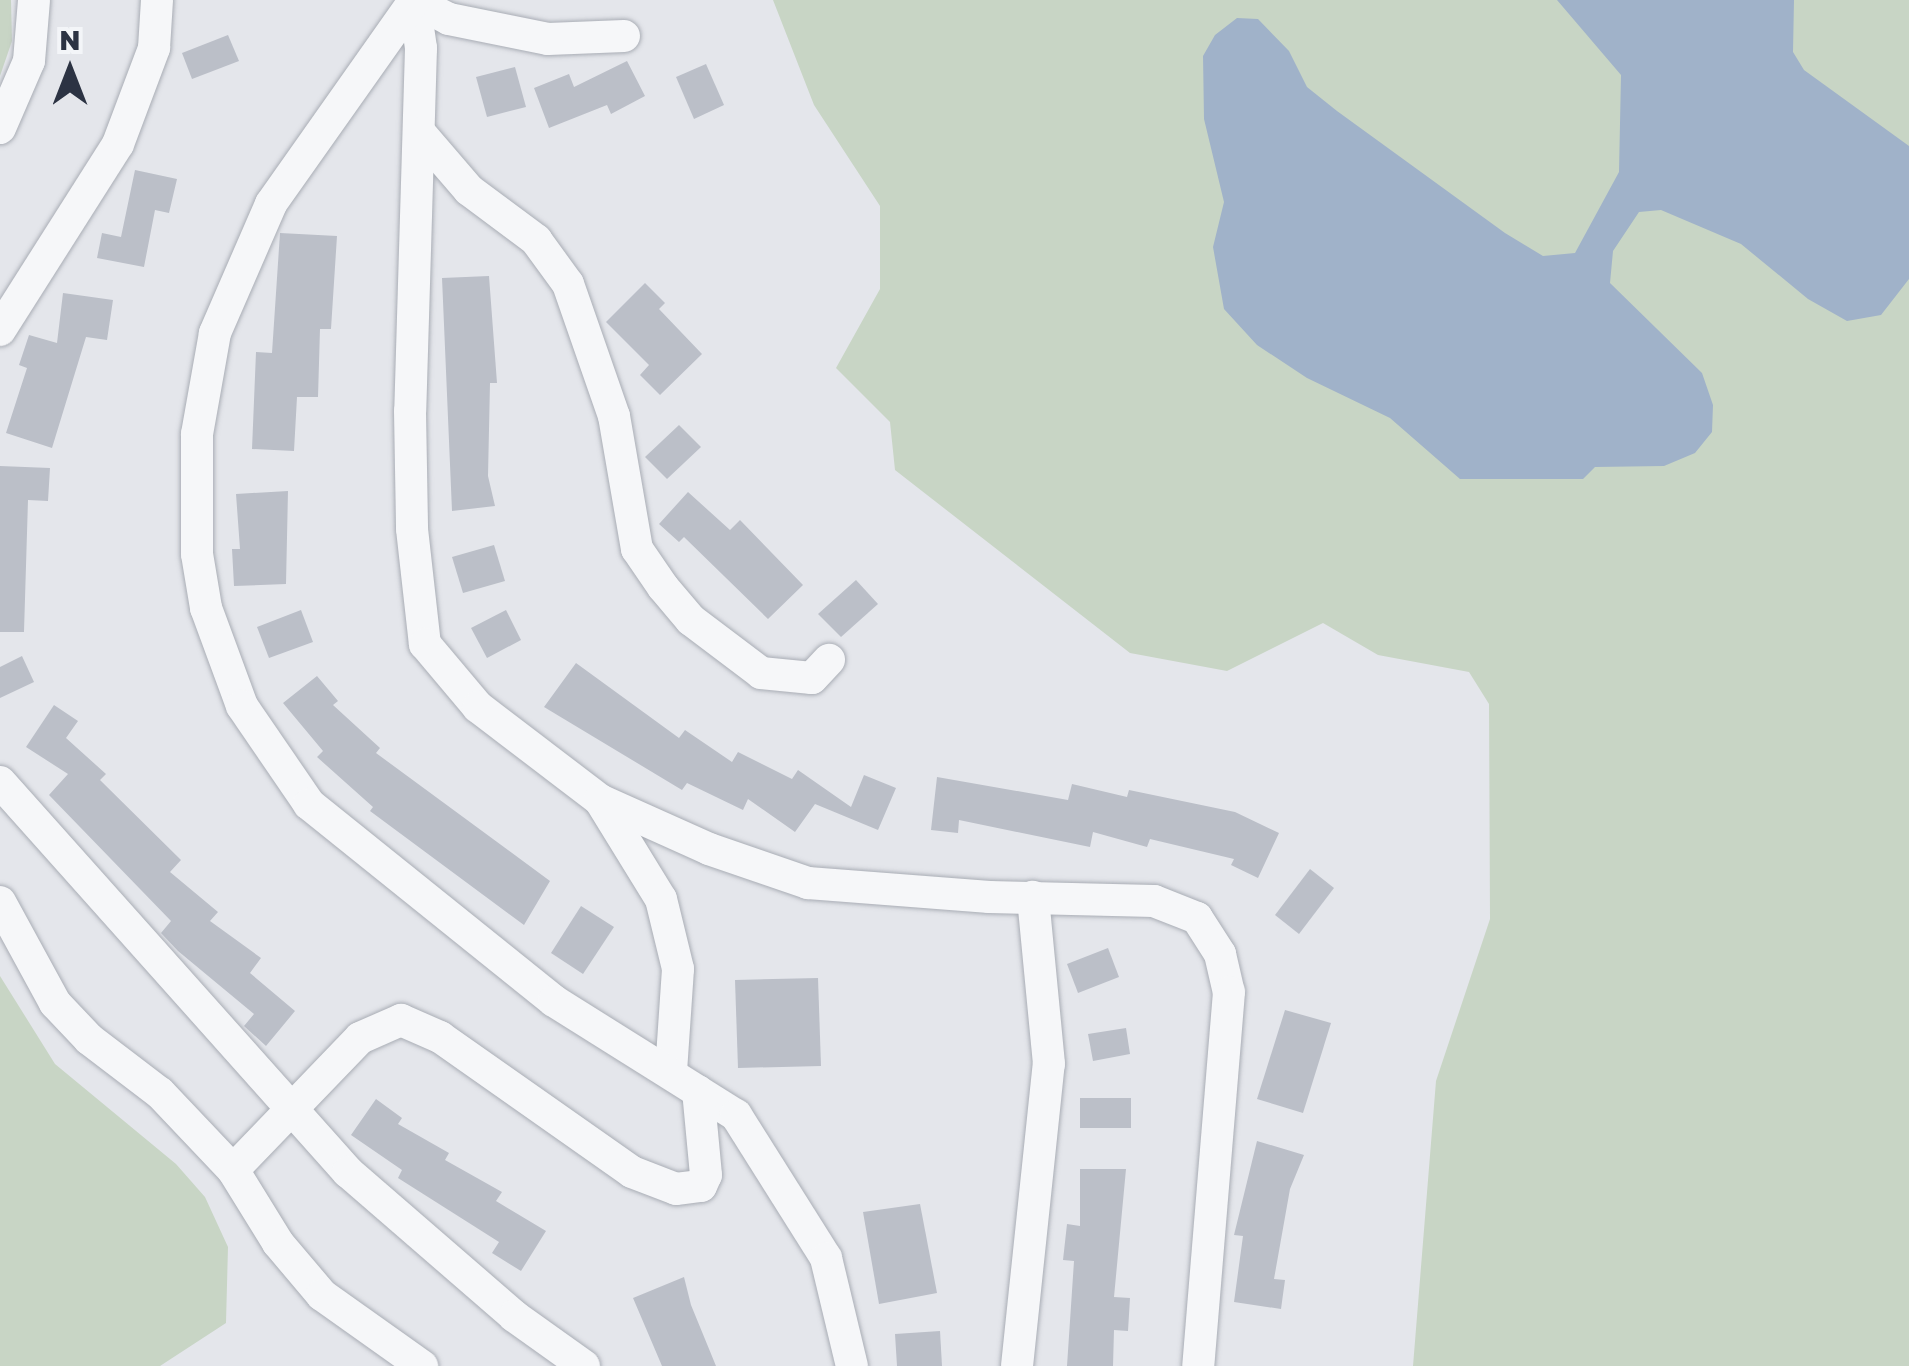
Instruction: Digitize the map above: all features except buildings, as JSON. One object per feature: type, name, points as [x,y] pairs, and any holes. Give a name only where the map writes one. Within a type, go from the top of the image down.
[{"type":"street","points":[[0,128],[30,61],[34,0]]},
{"type":"street","points":[[0,330],[118,144],[154,48],[157,0]]},
{"type":"street","points":[[414,0],[449,18],[548,38],[624,36]]},
{"type":"street","points":[[414,0],[421,48],[410,411],[412,529],[425,644],[478,707],[600,800],[710,849],[808,883],[1173,905],[1206,927],[1220,954],[1228,1037],[1198,1366]]},
{"type":"street","points":[[414,0],[271,204],[215,333],[197,434],[197,554],[206,608],[242,706],[309,804],[554,1001],[736,1115],[810,1227],[838,1294],[852,1366]]},
{"type":"street","points":[[420,133],[470,190],[536,240],[568,284],[614,416],[637,549],[663,587],[691,620],[761,673],[812,678],[829,660]]},
{"type":"street","points":[[0,782],[348,1172],[514,1316],[584,1366]]},
{"type":"street","points":[[234,1170],[360,1038],[401,1020],[440,1037],[632,1172],[689,1190],[701,1186],[708,1164],[684,1082],[674,930],[600,800]]},
{"type":"street","points":[[1017,1366],[1049,1064],[1032,897]]},
{"type":"street","points":[[0,902],[55,1002],[89,1039],[160,1093],[234,1170],[278,1243],[322,1295],[422,1366]]},
{"type":"green space","points":[[0,0],[11,0],[12,41],[0,76]]},
{"type":"green space","points":[[773,0],[1909,0],[1909,1366],[1413,1366],[1436,1081],[1490,919],[1489,704],[1469,672],[1378,655],[1323,623],[1227,671],[1130,653],[895,470],[890,422],[836,368],[880,289],[880,206],[814,105]]},
{"type":"green space","points":[[0,976],[55,1064],[176,1164],[205,1197],[228,1247],[226,1323],[160,1366],[0,1366]]},
{"type":"water","points":[[1557,0],[1794,0],[1793,52],[1804,70],[1909,146],[1909,279],[1881,315],[1847,321],[1808,299],[1741,244],[1661,210],[1639,212],[1613,251],[1610,283],[1702,373],[1713,405],[1712,432],[1695,453],[1664,466],[1595,467],[1583,479],[1460,479],[1390,418],[1307,378],[1257,345],[1224,309],[1213,247],[1224,202],[1204,119],[1203,56],[1215,35],[1237,18],[1258,19],[1289,51],[1307,87],[1337,111],[1505,233],[1543,256],[1575,253],[1619,172],[1621,75]]}]
